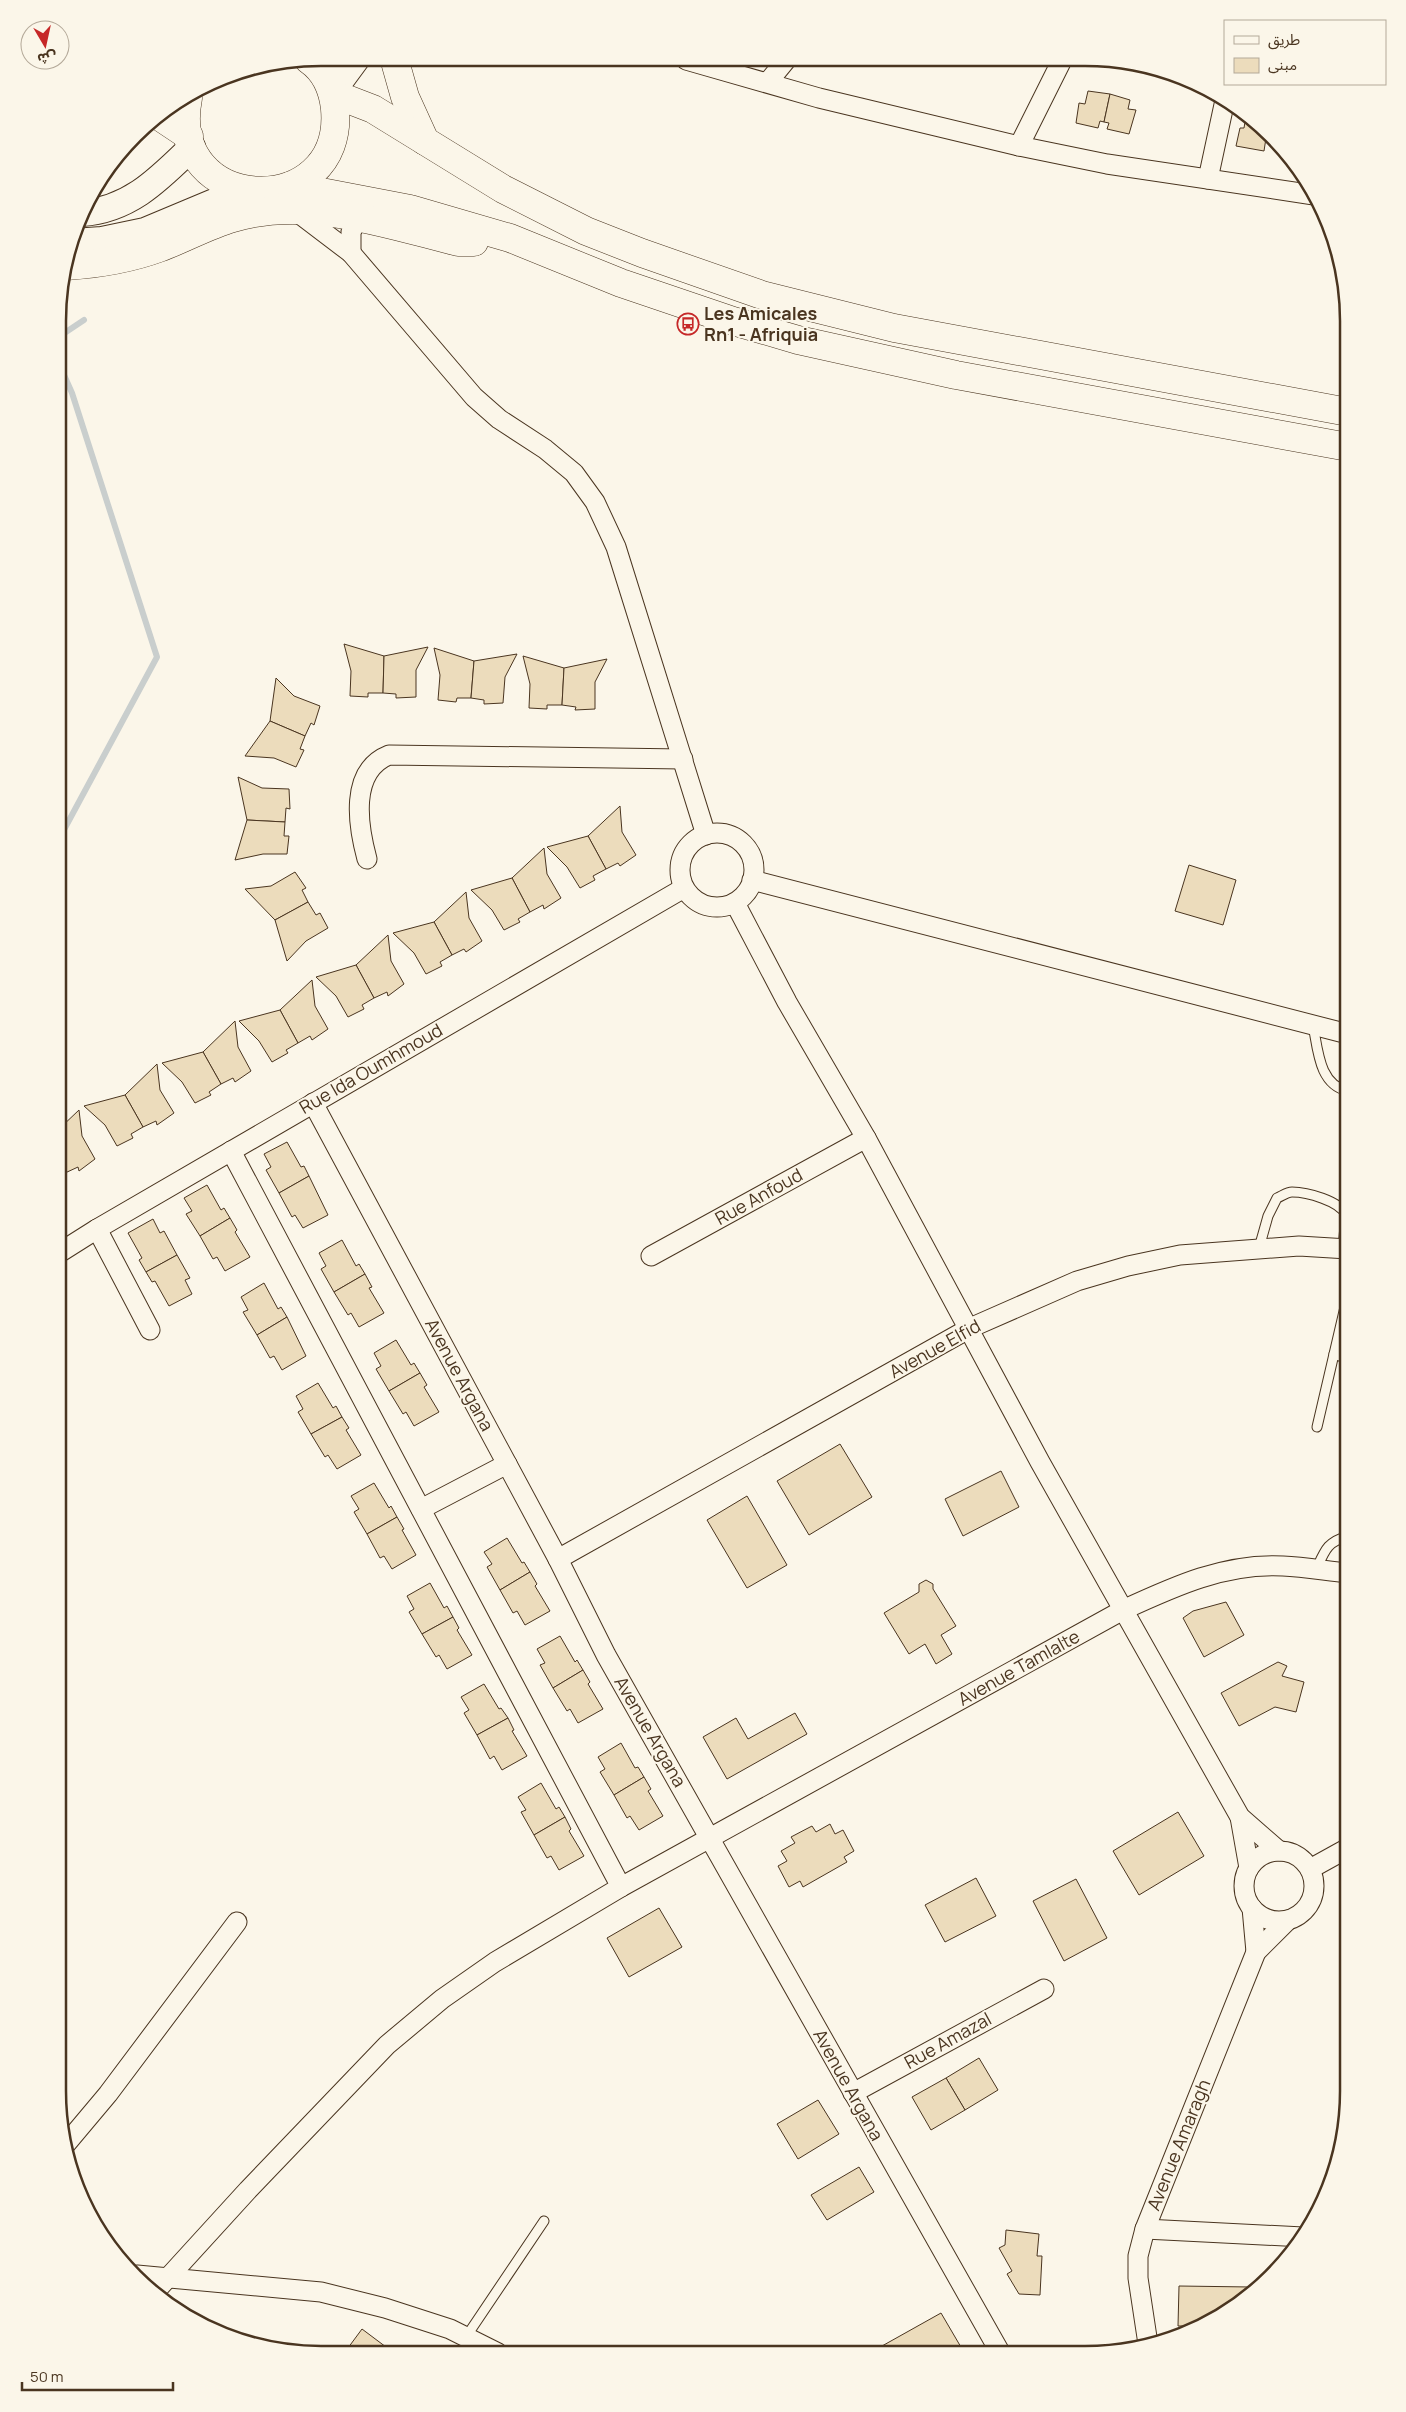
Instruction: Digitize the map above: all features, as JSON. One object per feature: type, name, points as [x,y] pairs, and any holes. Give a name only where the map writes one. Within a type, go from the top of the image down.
[{"type":"highway","points":[[292,198],[308,175],[323,159],[329,146],[336,119],[333,95],[324,76],[316,66]]},
{"type":"highway","points":[[396,66],[405,97],[425,141]]},
{"type":"highway","points":[[333,95],[373,109],[504,189],[586,231],[642,253],[762,295],[894,328],[1340,411]]},
{"type":"highway","points":[[187,104],[186,118],[190,142],[201,162],[227,184],[244,190],[275,191],[358,218],[458,242],[510,238]]},
{"type":"highway","points":[[164,120],[190,142]]},
{"type":"highway","points":[[72,265],[118,260],[158,248],[233,218],[256,212],[292,198],[410,209],[510,238],[621,282],[742,324],[837,349],[956,376],[1340,446]]},
{"type":"main road","points":[[333,95],[352,66]]},
{"type":"main road","points":[[92,211],[116,206],[154,185],[190,142]]},
{"type":"main road","points":[[79,242],[102,240],[145,231],[244,190]]},
{"type":"street","points":[[708,66],[819,98],[1019,146],[1107,164],[1306,195]]},
{"type":"street","points":[[768,82],[781,66]]},
{"type":"street","points":[[1019,146],[1059,66]]},
{"type":"street","points":[[1208,179],[1224,107]]},
{"type":"street","points":[[292,198],[350,254],[474,397],[500,419],[561,462],[585,486],[604,519],[616,547],[706,835]]},
{"type":"street","points":[[350,254],[351,232],[358,218]]},
{"type":"street","points":[[368,859],[360,825],[363,784],[368,769],[373,763],[389,755],[682,759]]},
{"type":"street","points":[[719,834],[732,837],[743,844],[750,855],[754,867],[752,880],[742,897],[735,903],[712,907],[701,904],[691,897],[684,888],[680,875],[680,862],[686,850],[695,841],[706,835],[719,834]]},
{"type":"street","points":[[752,880],[1340,1032]]},
{"type":"street","name":"Rue Ida Oumhmoud","points":[[66,1248],[684,888]]},
{"type":"street","points":[[735,903],[787,1002],[866,1138],[970,1328],[1040,1462],[1240,1817],[1279,1851]]},
{"type":"street","name":"Avenue Argana","points":[[313,1103],[558,1559],[606,1655],[996,2346]]},
{"type":"street","name":"Rue Anfoud","points":[[651,1256],[866,1138]]},
{"type":"street","points":[[231,1151],[621,1887]]},
{"type":"street","points":[[97,1229],[150,1330]]},
{"type":"street","name":"Avenue Elfid","points":[[558,1559],[970,1328],[1077,1281],[1128,1266],[1180,1255],[1299,1246],[1340,1249]]},
{"type":"street","points":[[421,1509],[507,1464]]},
{"type":"street","name":"Avenue Tamlalte","points":[[159,2288],[248,2190],[387,2045],[442,1999],[495,1962],[621,1887],[1123,1610],[1180,1584],[1217,1572],[1282,1566],[1340,1572]]},
{"type":"street","points":[[1240,1817],[1249,1868],[1244,1888],[1252,1908],[1262,1917],[1274,1921],[1288,1920],[1308,1906],[1313,1894],[1314,1881],[1310,1869],[1297,1856],[1279,1851],[1267,1853],[1257,1859],[1249,1868]]},
{"type":"street","points":[[1310,1869],[1340,1852]]},
{"type":"street","name":"Avenue Amaragh","points":[[1252,1908],[1256,1952]]},
{"type":"street","name":"Avenue Amaragh","points":[[1147,2338],[1138,2278],[1138,2256],[1145,2229],[1256,1952],[1288,1920]]},
{"type":"street","points":[[71,2139],[108,2094],[237,1922]]},
{"type":"street","name":"Rue Amazal","points":[[852,2093],[1044,1989]]},
{"type":"street","points":[[1145,2229],[1294,2237]]},
{"type":"street","points":[[146,2276],[321,2292],[385,2308],[450,2329],[484,2346]]},
{"type":"lane","points":[[1313,1026],[1325,1077],[1340,1090]]},
{"type":"lane","points":[[1259,1248],[1268,1216],[1277,1198],[1293,1192],[1327,1200],[1340,1208]]},
{"type":"lane","points":[[1317,1426],[1340,1328]]},
{"type":"lane","points":[[1334,1354],[1340,1356]]},
{"type":"lane","points":[[1316,1570],[1324,1551],[1333,1540],[1340,1538]]},
{"type":"lane","points":[[466,2337],[544,2221]]},
{"type":"building","points":[[1088,91],[1110,94],[1104,122],[1100,121],[1098,128],[1076,123],[1079,103],[1085,104]]},
{"type":"building","points":[[1110,94],[1130,100],[1128,109],[1136,110],[1129,134],[1107,129],[1109,123],[1104,122]]},
{"type":"building","points":[[1245,123],[1265,141],[1264,151],[1236,146],[1240,128],[1244,128]]},
{"type":"building","points":[[344,644],[384,656],[383,693],[368,693],[368,697],[350,696],[351,671]]},
{"type":"building","points":[[428,647],[416,670],[416,697],[396,698],[396,694],[383,693],[384,656]]},
{"type":"building","points":[[434,648],[474,661],[471,698],[457,698],[456,702],[438,700],[440,675]]},
{"type":"building","points":[[517,654],[505,677],[503,703],[484,704],[484,700],[471,698],[474,661]]},
{"type":"building","points":[[523,656],[564,668],[562,705],[547,705],[547,709],[529,708],[530,684]]},
{"type":"building","points":[[607,659],[595,682],[595,709],[575,710],[576,707],[562,705],[564,668]]},
{"type":"building","points":[[276,678],[294,696],[320,706],[314,725],[311,723],[305,736],[270,721]]},
{"type":"building","points":[[270,721],[305,736],[300,749],[304,750],[296,767],[274,758],[245,756]]},
{"type":"building","points":[[238,777],[262,788],[289,789],[290,809],[286,808],[285,822],[247,820]]},
{"type":"building","points":[[620,806],[622,832],[636,855],[620,866],[618,863],[606,869],[588,836]]},
{"type":"building","points":[[247,820],[285,822],[284,836],[289,836],[287,854],[263,854],[235,860]]},
{"type":"building","points":[[588,836],[606,869],[593,876],[595,880],[580,888],[567,867],[547,847]]},
{"type":"building","points":[[544,848],[547,874],[561,898],[544,909],[543,905],[530,912],[512,878]]},
{"type":"building","points":[[1189,865],[1236,880],[1223,925],[1175,911]]},
{"type":"building","points":[[295,872],[306,888],[302,890],[308,902],[275,920],[245,889],[271,886]]},
{"type":"building","points":[[512,878],[530,912],[518,919],[520,922],[504,930],[492,910],[471,890]]},
{"type":"building","points":[[466,892],[469,918],[482,941],[466,952],[464,949],[452,955],[434,922]]},
{"type":"building","points":[[308,902],[316,915],[320,913],[328,928],[306,941],[287,961],[275,920]]},
{"type":"building","points":[[434,922],[452,955],[440,962],[442,966],[426,974],[414,953],[393,933]]},
{"type":"building","points":[[388,935],[391,961],[404,984],[388,996],[387,992],[374,998],[356,965]]},
{"type":"building","points":[[356,965],[374,998],[362,1005],[364,1009],[348,1017],[336,996],[316,977]]},
{"type":"building","points":[[312,980],[315,1006],[328,1029],[312,1040],[310,1036],[298,1043],[280,1010]]},
{"type":"building","points":[[280,1010],[298,1043],[286,1050],[288,1053],[272,1062],[259,1041],[239,1021]]},
{"type":"building","points":[[235,1021],[238,1047],[251,1071],[235,1082],[233,1078],[221,1084],[203,1052]]},
{"type":"building","points":[[203,1052],[221,1084],[209,1092],[211,1095],[195,1103],[182,1082],[162,1063]]},
{"type":"building","points":[[157,1064],[160,1090],[174,1113],[157,1125],[156,1121],[143,1127],[125,1095]]},
{"type":"building","points":[[125,1095],[143,1127],[131,1134],[133,1138],[117,1146],[105,1125],[84,1106]]},
{"type":"building","points":[[79,1110],[82,1136],[95,1159],[79,1171],[78,1167],[66,1173],[66,1122]]},
{"type":"building","points":[[287,1142],[301,1167],[304,1166],[309,1176],[279,1193],[266,1170],[271,1167],[264,1154]]},
{"type":"building","points":[[309,1176],[328,1215],[303,1228],[295,1215],[292,1217],[279,1193]]},
{"type":"building","points":[[207,1185],[221,1210],[224,1208],[230,1218],[200,1236],[186,1214],[192,1211],[184,1198]]},
{"type":"building","points":[[230,1218],[237,1230],[235,1232],[250,1257],[225,1271],[217,1257],[213,1259],[200,1236]]},
{"type":"building","points":[[153,1219],[160,1233],[164,1231],[177,1255],[146,1272],[139,1260],[142,1258],[128,1233]]},
{"type":"building","points":[[342,1240],[356,1266],[359,1264],[365,1274],[334,1292],[321,1269],[326,1266],[319,1253]]},
{"type":"building","points":[[177,1255],[190,1278],[185,1280],[192,1294],[169,1306],[155,1281],[152,1282],[146,1272]]},
{"type":"building","points":[[365,1274],[372,1287],[369,1288],[384,1313],[359,1327],[351,1313],[348,1315],[334,1292]]},
{"type":"building","points":[[264,1283],[278,1309],[281,1307],[287,1317],[257,1335],[243,1312],[248,1310],[241,1297]]},
{"type":"building","points":[[287,1317],[306,1356],[282,1370],[274,1356],[270,1358],[257,1335]]},
{"type":"building","points":[[396,1340],[411,1365],[414,1363],[420,1373],[389,1391],[376,1369],[381,1366],[374,1353]]},
{"type":"building","points":[[420,1373],[427,1385],[424,1387],[439,1412],[414,1426],[406,1412],[403,1414],[389,1391]]},
{"type":"building","points":[[318,1383],[333,1408],[336,1406],[342,1417],[311,1434],[298,1412],[303,1409],[296,1396]]},
{"type":"building","points":[[342,1417],[349,1428],[346,1430],[361,1455],[337,1469],[328,1455],[325,1457],[311,1434]]},
{"type":"building","points":[[840,1444],[872,1497],[809,1535],[777,1481]]},
{"type":"building","points":[[1001,1471],[1019,1507],[963,1536],[945,1499]]},
{"type":"building","points":[[374,1483],[389,1508],[391,1506],[397,1517],[367,1534],[354,1512],[359,1509],[351,1496]]},
{"type":"building","points":[[747,1496],[787,1565],[747,1588],[707,1520]]},
{"type":"building","points":[[397,1517],[416,1555],[392,1569],[384,1556],[380,1558],[367,1534]]},
{"type":"building","points":[[507,1538],[522,1563],[524,1562],[530,1572],[500,1590],[487,1567],[492,1564],[484,1552]]},
{"type":"building","points":[[530,1572],[537,1584],[535,1586],[550,1611],[525,1625],[517,1611],[513,1613],[500,1590]]},
{"type":"building","points":[[926,1580],[933,1584],[933,1589],[956,1626],[941,1635],[952,1654],[936,1664],[925,1644],[909,1654],[884,1613],[919,1592],[919,1584]]},
{"type":"building","points":[[430,1583],[444,1608],[447,1606],[453,1617],[422,1634],[409,1612],[414,1609],[407,1596]]},
{"type":"building","points":[[1226,1602],[1244,1635],[1204,1657],[1183,1618],[1193,1611]]},
{"type":"building","points":[[453,1617],[459,1628],[457,1630],[472,1655],[447,1669],[439,1655],[436,1657],[422,1634]]},
{"type":"building","points":[[560,1636],[575,1662],[577,1660],[583,1670],[553,1688],[540,1665],[545,1663],[537,1649]]},
{"type":"building","points":[[1278,1662],[1287,1666],[1282,1676],[1304,1682],[1296,1712],[1275,1707],[1239,1726],[1221,1693]]},
{"type":"building","points":[[583,1670],[590,1682],[588,1684],[603,1709],[578,1723],[570,1709],[567,1711],[553,1688]]},
{"type":"building","points":[[484,1684],[499,1709],[501,1708],[508,1718],[477,1735],[464,1713],[469,1710],[461,1697]]},
{"type":"building","points":[[795,1713],[807,1734],[727,1779],[703,1737],[736,1718],[748,1739]]},
{"type":"building","points":[[508,1718],[514,1730],[512,1731],[527,1756],[502,1770],[494,1756],[490,1759],[477,1735]]},
{"type":"building","points":[[621,1743],[635,1768],[638,1767],[644,1777],[614,1795],[600,1772],[605,1769],[598,1757]]},
{"type":"building","points":[[644,1777],[651,1789],[648,1791],[663,1816],[639,1830],[630,1816],[627,1818],[614,1795]]},
{"type":"building","points":[[541,1783],[556,1809],[559,1807],[565,1817],[534,1835],[521,1812],[526,1810],[518,1797]]},
{"type":"building","points":[[1178,1812],[1204,1856],[1139,1895],[1113,1851]]},
{"type":"building","points":[[565,1817],[571,1829],[569,1831],[584,1856],[559,1870],[551,1856],[547,1858],[534,1835]]},
{"type":"building","points":[[830,1824],[835,1834],[843,1830],[854,1851],[844,1857],[847,1862],[803,1887],[800,1881],[789,1887],[778,1866],[787,1861],[781,1851],[795,1843],[791,1837],[812,1826],[816,1832]]},
{"type":"building","points":[[976,1878],[996,1916],[945,1942],[925,1905]]},
{"type":"building","points":[[1076,1879],[1107,1938],[1064,1961],[1033,1901]]},
{"type":"building","points":[[659,1908],[682,1947],[629,1977],[607,1938]]},
{"type":"building","points":[[979,2058],[998,2090],[965,2110],[946,2078]]},
{"type":"building","points":[[946,2078],[965,2110],[931,2130],[912,2097]]},
{"type":"building","points":[[818,2100],[839,2134],[798,2159],[777,2124]]},
{"type":"building","points":[[859,2167],[874,2192],[827,2220],[811,2195]]},
{"type":"building","points":[[1006,2230],[1039,2234],[1037,2256],[1042,2256],[1040,2295],[1019,2294],[1007,2274],[1012,2271],[999,2248],[1005,2245]]},
{"type":"building","points":[[1179,2286],[1248,2287],[1212,2312],[1183,2326],[1178,2326]]},
{"type":"building","points":[[941,2313],[960,2346],[882,2346]]},
{"type":"building","points":[[362,2329],[385,2346],[349,2346]]},
{"type":"waterway","points":[[66,332],[84,320]]},
{"type":"waterway","points":[[66,380],[157,657],[66,826]]},
{"type":"place","name":"Les Amicales Rn1 - Afriquia","points":[[688,324]]}]
